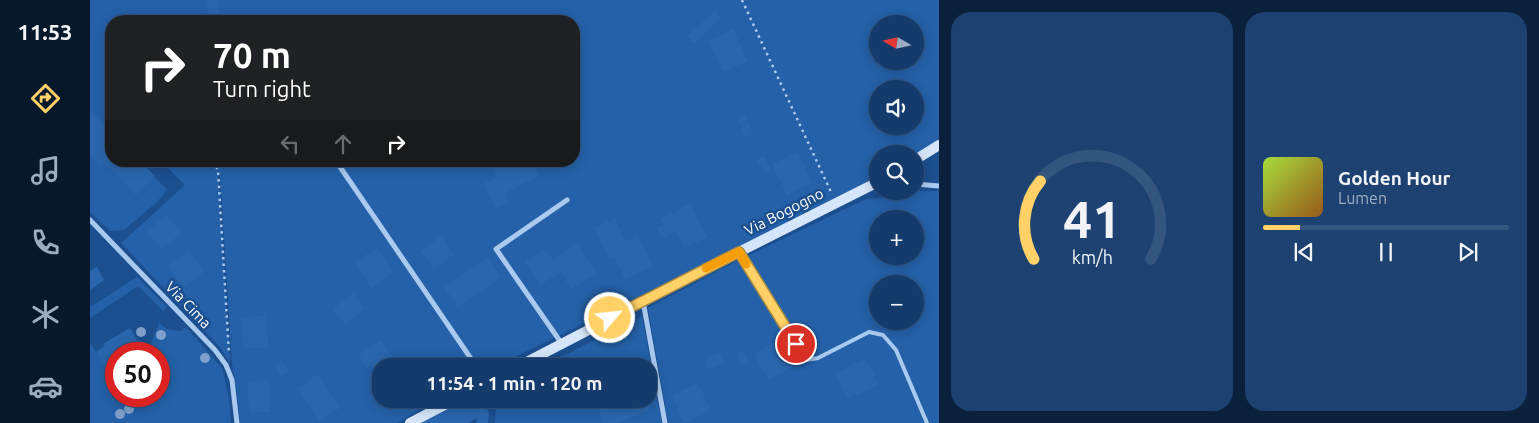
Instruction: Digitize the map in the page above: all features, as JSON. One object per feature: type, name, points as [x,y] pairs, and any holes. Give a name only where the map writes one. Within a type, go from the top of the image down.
[{"type":"main road","points":[[924,154],[939,145]]},
{"type":"main road","name":"Via Bogogno","points":[[534,358],[869,186]]},
{"type":"main road","points":[[410,423],[439,408]]},
{"type":"street","points":[[340,167],[471,358]]},
{"type":"street","points":[[924,185],[939,186]]},
{"type":"street","points":[[562,344],[496,248],[567,200]]},
{"type":"street","name":"Via Cima","points":[[90,220],[215,350],[226,365],[232,380],[237,423]]},
{"type":"street","points":[[642,301],[664,423]]},
{"type":"lane","points":[[739,252],[806,360],[818,358],[869,332],[883,335],[896,350],[926,423]]},
{"type":"path","points":[[742,0],[836,202]]},
{"type":"path","points":[[216,167],[229,354]]},
{"type":"shaded area","points":[[90,0],[939,0],[939,141],[924,150],[924,145],[869,145],[869,181],[837,199],[513,358],[372,358],[372,408],[423,408],[397,423],[240,423],[232,364],[220,176],[218,171],[230,363],[219,346],[121,243],[185,185],[167,167],[580,167],[580,15],[105,15],[105,167],[146,167],[167,190],[157,202],[124,230],[110,231],[90,212]]},
{"type":"shaded area","points":[[924,191],[939,191],[939,423],[668,423],[648,308],[737,261],[866,199],[924,200]]},
{"type":"shaded area","points":[[137,277],[167,307],[163,311],[138,286],[90,318],[90,307]]},
{"type":"shaded area","points":[[642,316],[650,358],[559,358]]},
{"type":"shaded area","points":[[159,323],[167,329],[181,331],[186,327],[222,368],[229,398],[231,423],[90,423],[90,342],[105,366],[105,407],[170,407],[170,342],[152,341]]},
{"type":"shaded area","points":[[657,396],[662,423],[495,423],[496,408],[657,408]]},
{"type":"building","points":[[207,0],[218,0],[219,15],[208,15]]},
{"type":"building","points":[[715,11],[721,18],[693,44],[687,36]]},
{"type":"building","points":[[733,29],[748,61],[723,72],[708,41]]},
{"type":"building","points":[[90,110],[105,125],[105,163],[101,165],[90,154]]},
{"type":"building","points":[[745,114],[753,134],[744,137],[737,118]]},
{"type":"building","points":[[798,152],[812,183],[787,195],[772,164]]},
{"type":"building","points":[[764,156],[771,171],[765,174],[757,160]]},
{"type":"building","points":[[109,167],[146,167],[155,176],[136,195]]},
{"type":"building","points":[[500,167],[535,167],[539,176],[504,194],[508,202],[495,208],[483,184],[497,177],[494,170]]},
{"type":"building","points":[[690,203],[707,237],[685,248],[676,231],[662,239],[657,228],[664,224],[661,219]]},
{"type":"building","points":[[166,215],[182,232],[162,250],[147,232]]},
{"type":"building","points":[[615,218],[625,241],[638,235],[652,266],[625,279],[614,257],[609,260],[594,228]]},
{"type":"building","points":[[441,236],[454,254],[434,269],[421,251]]},
{"type":"building","points":[[578,243],[596,274],[571,289],[561,272],[540,285],[525,262],[546,249],[552,259]]},
{"type":"building","points":[[378,247],[394,273],[371,288],[355,262]]},
{"type":"building","points":[[189,251],[204,272],[183,287],[168,266]]},
{"type":"building","points":[[487,257],[501,277],[458,307],[444,287]]},
{"type":"building","points":[[97,267],[104,280],[90,290],[90,271]]},
{"type":"building","points":[[353,293],[365,309],[345,324],[333,309]]},
{"type":"building","points":[[265,315],[269,347],[244,349],[240,318]]},
{"type":"building","points":[[130,328],[138,342],[106,342]]},
{"type":"building","points":[[785,337],[799,363],[768,380],[754,354]]},
{"type":"building","points":[[381,340],[393,358],[372,358],[372,365],[367,368],[358,355]]},
{"type":"building","points":[[105,346],[105,367],[96,352]]},
{"type":"building","points":[[742,350],[749,361],[742,366],[735,354]]},
{"type":"building","points":[[721,353],[724,364],[708,369],[705,358]]},
{"type":"building","points":[[866,358],[879,384],[848,399],[835,373]]},
{"type":"building","points":[[282,360],[289,371],[281,377],[274,365]]},
{"type":"building","points":[[318,374],[340,408],[320,421],[298,388]]},
{"type":"building","points":[[269,380],[270,412],[249,413],[247,381]]},
{"type":"building","points":[[698,383],[711,411],[684,423],[672,395]]},
{"type":"building","points":[[448,408],[486,408],[489,413],[488,423],[476,423],[477,418],[468,423],[418,423]]},
{"type":"building","points":[[598,408],[651,409],[617,423],[604,423]]},
{"type":"slow traffic","points":[[706,268],[739,252],[746,264]]},
{"type":"route","points":[[610,318],[739,252],[796,344]]}]
